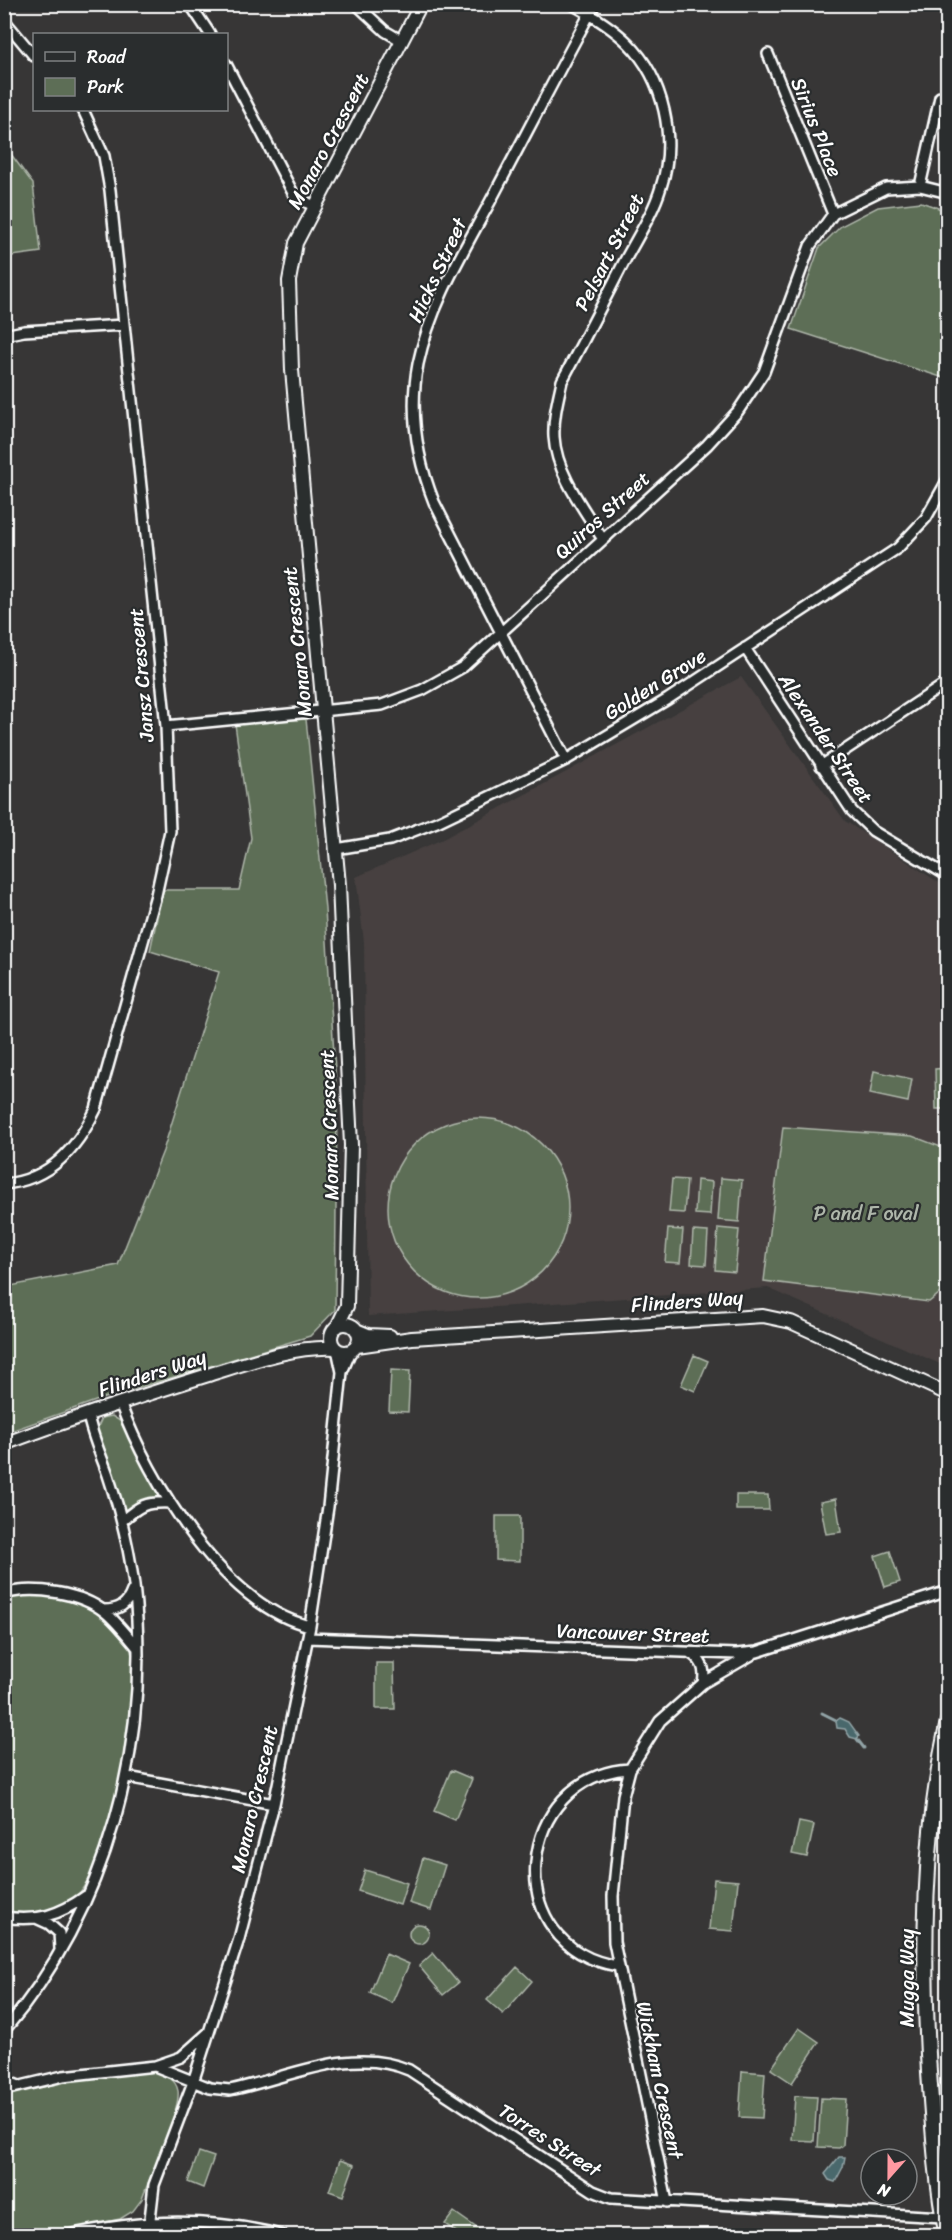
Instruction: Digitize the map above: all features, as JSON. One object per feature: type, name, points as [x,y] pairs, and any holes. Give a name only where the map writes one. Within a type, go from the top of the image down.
[{"type":"main road","name":"Mugga Way","points":[[947,2235],[934,2146],[925,2001],[927,1892],[938,1762],[948,1721]]},
{"type":"street","points":[[190,4],[209,33]]},
{"type":"street","points":[[356,4],[385,31],[402,41]]},
{"type":"street","name":"Monaro Crescent","points":[[355,1329],[347,1306],[351,1145],[336,849],[301,484],[289,317],[289,281],[296,243],[421,4]]},
{"type":"street","name":"Pelsart Street","points":[[572,4],[590,14],[630,44],[648,68],[663,103],[668,133],[667,163],[655,204],[562,381],[556,411],[554,439],[563,470],[576,498],[602,538]]},
{"type":"street","name":"Hicks Street","points":[[566,760],[442,521],[423,474],[415,416],[418,366],[424,341],[444,288],[595,4]]},
{"type":"street","points":[[4,20],[33,55]]},
{"type":"street","name":"Sirius Place","points":[[768,54],[833,214]]},
{"type":"street","points":[[228,68],[294,195],[315,207]]},
{"type":"street","points":[[920,186],[940,97]]},
{"type":"street","name":"Jansz Crescent","points":[[4,1184],[36,1177],[56,1165],[79,1141],[96,1109],[170,831],[165,726],[110,190],[104,156],[83,111]]},
{"type":"street","name":"Quiros Street","points":[[165,726],[382,705],[422,690],[463,667],[723,429],[753,391],[775,345],[810,246],[833,214],[886,188],[920,186],[948,194]]},
{"type":"street","points":[[4,335],[24,331],[124,325]]},
{"type":"street","name":"Golden Grove","points":[[336,849],[390,840],[439,821],[566,760],[668,699],[898,548],[926,518],[948,479]]},
{"type":"street","name":"Alexander Street","points":[[744,648],[852,811],[865,825],[946,871]]},
{"type":"street","points":[[821,766],[948,682]]},
{"type":"street","name":"Monaro Crescent","points":[[334,1331],[347,1306]]},
{"type":"street","name":"Flinders Way","points":[[354,1348],[412,1338],[763,1316],[790,1322],[948,1394]]},
{"type":"street","points":[[346,1324],[355,1329],[359,1338],[354,1348],[336,1348],[334,1331],[346,1324]]},
{"type":"street","name":"Flinders Way","points":[[355,1329],[368,1335],[412,1338]]},
{"type":"street","name":"Flinders Way","points":[[313,1347],[334,1331]]},
{"type":"street","name":"Flinders Way","points":[[4,1444],[120,1403],[232,1368],[313,1347],[336,1348]]},
{"type":"street","name":"Monaro Crescent","points":[[148,2235],[154,2185],[193,2082],[239,1939],[274,1804],[308,1638],[328,1507],[342,1372],[336,1348]]},
{"type":"street","name":"Monaro Crescent","points":[[342,1372],[354,1348]]},
{"type":"street","points":[[120,1403],[141,1454],[170,1503],[212,1558],[276,1614],[310,1626]]},
{"type":"street","points":[[4,2031],[60,1952],[98,1870],[127,1777],[136,1700],[137,1647],[134,1585],[122,1521],[88,1415]]},
{"type":"street","points":[[122,1521],[136,1507],[146,1504],[170,1503]]},
{"type":"street","points":[[104,1610],[114,1610],[127,1602],[134,1585]]},
{"type":"street","points":[[4,1594],[37,1591],[59,1594],[90,1603],[104,1610],[137,1647]]},
{"type":"street","name":"Vancouver Street","points":[[308,1638],[736,1654],[757,1652],[948,1591]]},
{"type":"street","points":[[688,1652],[701,1662],[704,1673],[703,1683]]},
{"type":"street","name":"Wickham Crescent","points":[[667,2202],[618,1966],[612,1912],[619,1820],[630,1769],[660,1721],[703,1683],[757,1652]]},
{"type":"street","points":[[618,1966],[598,1963],[578,1953],[559,1938],[546,1917],[536,1891],[534,1866],[536,1849],[544,1829],[569,1794],[588,1780],[609,1770],[630,1769]]},
{"type":"street","points":[[127,1777],[274,1804]]},
{"type":"street","points":[[4,1917],[38,1918],[56,1915],[87,1896]]},
{"type":"street","points":[[38,1918],[59,1933],[60,1952]]},
{"type":"street","points":[[4,2090],[102,2070],[155,2066],[181,2057],[209,2032]]},
{"type":"street","name":"Torres Street","points":[[155,2066],[210,2088],[230,2090],[355,2059],[389,2061],[408,2070],[593,2191],[611,2198],[943,2217]]},
{"type":"street","points":[[4,2080],[20,2086]]},
{"type":"street","points":[[64,2235],[148,2223],[228,2224],[284,2235]]},
{"type":"shaded area","points":[[741,677],[845,821],[947,888],[947,1367],[768,1288],[368,1316],[364,942],[356,877],[443,839]]},
{"type":"green space","points":[[5,146],[33,184],[41,252],[5,257]]},
{"type":"green space","points":[[921,202],[947,211],[947,379],[791,329],[819,248],[841,226],[878,207]]},
{"type":"green space","points":[[306,719],[325,909],[337,1103],[335,1310],[310,1336],[104,1398],[5,1433],[5,1287],[118,1265],[163,1151],[219,972],[150,951],[163,890],[239,890],[251,838],[235,724]]},
{"type":"green space","points":[[947,1068],[947,1109],[936,1109],[935,1069]]},
{"type":"green space","points":[[874,1071],[912,1079],[908,1102],[870,1094]]},
{"type":"green space","points":[[478,1118],[512,1125],[528,1133],[542,1144],[553,1158],[561,1174],[568,1208],[561,1242],[553,1258],[542,1272],[528,1283],[512,1291],[478,1298],[444,1291],[428,1283],[414,1272],[403,1258],[395,1242],[388,1208],[395,1174],[403,1158],[414,1144],[428,1133],[444,1125]]},
{"type":"green space","name":"P and F oval","points":[[783,1127],[912,1136],[941,1147],[947,1201],[940,1293],[929,1302],[764,1281]]},
{"type":"green space","points":[[721,1178],[742,1180],[739,1222],[718,1220]]},
{"type":"green space","points":[[672,1179],[687,1180],[684,1213],[669,1212]]},
{"type":"green space","points":[[697,1180],[712,1182],[710,1215],[695,1214]]},
{"type":"green space","points":[[718,1228],[739,1230],[735,1272],[715,1270]]},
{"type":"green space","points":[[668,1229],[683,1230],[680,1263],[665,1262]]},
{"type":"green space","points":[[693,1231],[708,1232],[706,1265],[691,1264]]},
{"type":"green space","points":[[694,1355],[708,1361],[695,1391],[681,1385]]},
{"type":"green space","points":[[391,1370],[410,1371],[408,1412],[389,1411]]},
{"type":"green space","points":[[112,1416],[120,1421],[159,1495],[159,1499],[142,1500],[125,1513],[96,1431],[102,1418]]},
{"type":"green space","points":[[736,1495],[768,1495],[769,1510],[736,1510]]},
{"type":"green space","points":[[836,1499],[841,1532],[826,1534],[820,1502]]},
{"type":"green space","points":[[496,1516],[520,1516],[520,1561],[496,1560]]},
{"type":"green space","points":[[890,1551],[900,1582],[885,1587],[875,1556]]},
{"type":"green space","points":[[28,1595],[71,1601],[108,1619],[127,1641],[133,1662],[134,1694],[130,1732],[112,1814],[100,1852],[87,1881],[74,1899],[67,1904],[50,1911],[23,1914],[5,1913],[4,1597]]},
{"type":"green space","points":[[376,1663],[394,1663],[395,1709],[376,1709]]},
{"type":"green space","points":[[451,1770],[472,1779],[455,1820],[434,1811]]},
{"type":"green space","points":[[799,1822],[814,1825],[807,1857],[792,1854]]},
{"type":"green space","points":[[423,1858],[445,1865],[431,1910],[409,1903]]},
{"type":"green space","points":[[365,1870],[407,1883],[400,1905],[358,1891]]},
{"type":"green space","points":[[714,1879],[738,1881],[733,1931],[709,1929]]},
{"type":"green space","points":[[419,1924],[426,1927],[429,1934],[426,1941],[419,1944],[412,1941],[409,1934],[412,1927]]},
{"type":"green space","points":[[433,1953],[458,1983],[443,1995],[419,1966]]},
{"type":"green space","points":[[386,1954],[409,1964],[392,2003],[370,1993]]},
{"type":"green space","points":[[517,1967],[532,1981],[503,2014],[487,2000]]},
{"type":"green space","points":[[799,2028],[819,2042],[792,2083],[771,2069]]},
{"type":"green space","points":[[155,2071],[173,2080],[178,2091],[178,2100],[170,2128],[142,2199],[133,2211],[120,2219],[44,2235],[5,2236],[5,2095],[94,2076]]},
{"type":"green space","points":[[742,2071],[765,2073],[762,2118],[739,2117]]},
{"type":"green space","points":[[795,2096],[817,2097],[814,2141],[792,2140]]},
{"type":"green space","points":[[821,2098],[846,2099],[843,2145],[839,2148],[818,2147]]},
{"type":"green space","points":[[199,2152],[214,2157],[203,2188],[188,2182]]},
{"type":"green space","points":[[340,2160],[354,2165],[343,2196],[329,2191]]},
{"type":"green space","points":[[454,2212],[481,2231],[478,2235],[461,2235],[445,2224]]},
{"type":"water","points":[[840,1718],[849,1722],[859,1736],[857,1739],[850,1737],[845,1729],[837,1728],[836,1721]]},
{"type":"water","points":[[839,2157],[845,2157],[843,2167],[835,2182],[829,2180],[825,2174]]},
{"type":"waterway","points":[[822,1713],[836,1720]]},
{"type":"waterway","points":[[857,1739],[864,1748]]}]
